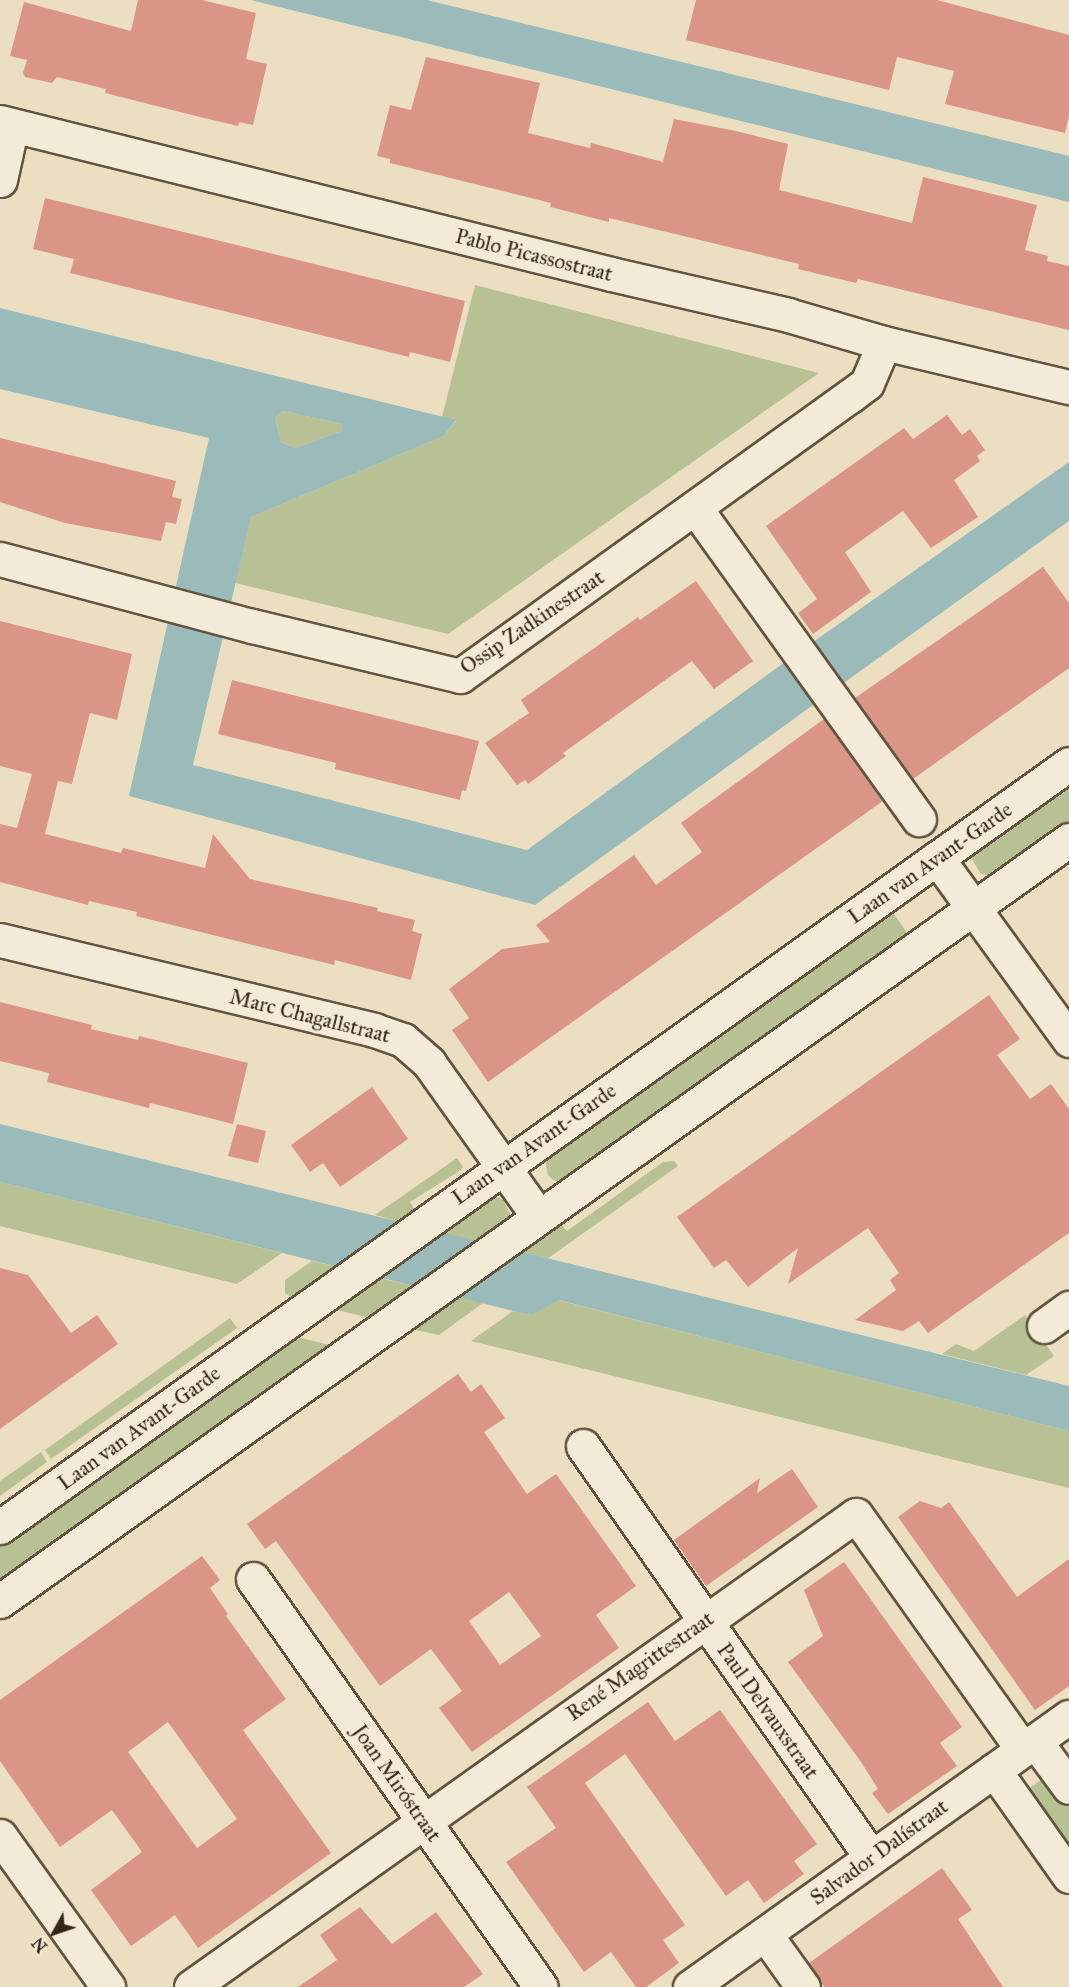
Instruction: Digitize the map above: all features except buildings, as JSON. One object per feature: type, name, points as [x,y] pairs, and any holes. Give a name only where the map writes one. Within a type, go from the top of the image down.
[{"type":"street","points":[[0,180],[6,123]]},
{"type":"street","name":"Pablo Picassostraat","points":[[6,123],[611,274],[788,315],[884,343],[1069,387]]},
{"type":"street","name":"Ossip Zadkinestraat","points":[[0,559],[252,626],[460,676],[696,509],[867,383],[884,343]]},
{"type":"street","points":[[696,509],[919,819]]},
{"type":"street","name":"Laan van Avant-Garde","points":[[0,1527],[1069,764]]},
{"type":"street","points":[[0,1601],[1069,840]]},
{"type":"street","points":[[937,858],[1069,1040]]},
{"type":"street","name":"Marc Chagallstraat","points":[[0,940],[374,1030],[403,1040],[429,1063],[539,1217]]},
{"type":"street","name":"Paul Delvauxstraat","points":[[583,1446],[871,1857]]},
{"type":"street","name":"René Magrittestraat","points":[[191,1987],[856,1515],[1028,1745]]},
{"type":"street","name":"Joan Miróstraat","points":[[253,1579],[541,1987]]},
{"type":"street","name":"Salvador Dalístraat","points":[[704,1983],[765,1934],[1069,1717]]},
{"type":"street","points":[[1028,1745],[1069,1787]]},
{"type":"street","points":[[994,1770],[1069,1876]]},
{"type":"street","points":[[0,1836],[108,1987]]},
{"type":"street","points":[[765,1934],[803,1987]]},
{"type":"green space","points":[[475,285],[819,373],[448,634],[235,583],[251,517],[444,436],[456,421],[442,417]]},
{"type":"green space","points":[[283,411],[342,424],[342,431],[295,448],[281,442],[275,418]]},
{"type":"green space","points":[[1069,781],[1069,829],[993,878],[980,873],[972,859],[975,848]]},
{"type":"green space","points":[[890,908],[912,940],[565,1184],[553,1180],[548,1175],[545,1160],[547,1154]]},
{"type":"green space","points":[[457,1158],[463,1167],[461,1170],[410,1202],[418,1216],[406,1224],[375,1215]]},
{"type":"green space","points":[[674,1161],[678,1166],[547,1259],[519,1251],[558,1221],[567,1231],[663,1162]]},
{"type":"green space","points":[[0,1182],[282,1253],[237,1284],[0,1226]]},
{"type":"green space","points":[[492,1195],[503,1200],[511,1216],[507,1228],[486,1244],[436,1231]]},
{"type":"green space","points":[[312,1261],[342,1268],[294,1299],[285,1293],[285,1280]]},
{"type":"green space","points":[[372,1276],[421,1288],[378,1320],[329,1308]]},
{"type":"green space","points":[[454,1296],[483,1303],[439,1335],[406,1328]]},
{"type":"green space","points":[[558,1300],[1069,1431],[1069,1488],[471,1341],[513,1311],[532,1315]]},
{"type":"green space","points":[[1025,1315],[1054,1356],[1026,1375],[942,1354],[956,1344],[974,1351]]},
{"type":"green space","points":[[230,1318],[237,1328],[51,1459],[45,1450]]},
{"type":"green space","points":[[288,1335],[338,1347],[0,1588],[0,1540]]},
{"type":"green space","points":[[41,1452],[47,1462],[0,1496],[0,1481]]},
{"type":"green space","points":[[1050,1774],[1069,1801],[1069,1860],[1022,1793]]},
{"type":"water","points":[[251,0],[427,0],[1069,156],[1069,202]]},
{"type":"water","points":[[0,308],[456,420],[444,436],[251,517],[193,765],[527,850],[789,659],[1069,462],[1069,521],[535,905],[129,796],[209,438],[0,389]],"holes":[[[283,411],[342,424],[342,431],[295,448],[281,442],[275,418]]]},
{"type":"water","points":[[0,1124],[1069,1386],[1069,1431],[559,1300],[532,1315],[513,1311],[0,1182]]}]
